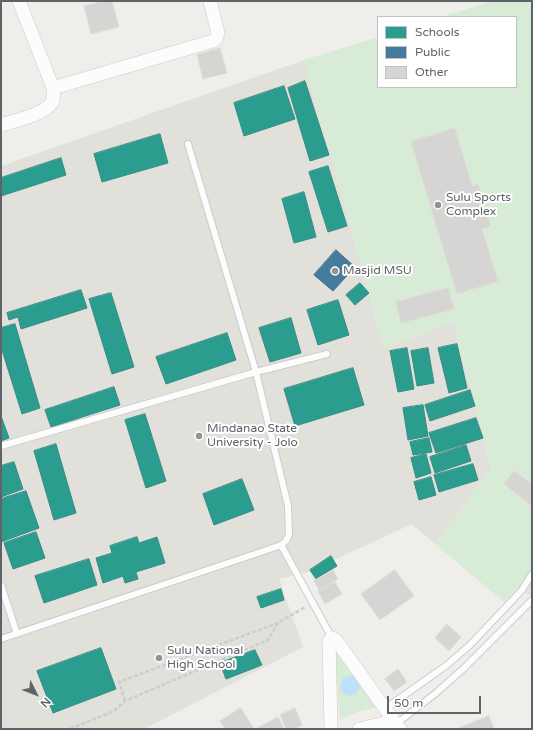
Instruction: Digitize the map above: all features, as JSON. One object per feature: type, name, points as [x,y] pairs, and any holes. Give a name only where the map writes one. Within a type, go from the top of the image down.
[{"type":"street","points":[[1,125],[27,117],[45,109],[53,101],[53,88],[18,1]]},
{"type":"street","points":[[53,88],[213,41],[216,39],[218,33],[210,1]]},
{"type":"street","points":[[331,729],[329,641],[332,638],[336,640],[397,725],[359,729]]},
{"type":"lane","points":[[1,639],[281,545],[286,541],[289,534],[288,506],[256,372],[188,144]]},
{"type":"lane","points":[[1,446],[256,372],[327,354]]},
{"type":"lane","points":[[281,545],[332,638]]},
{"type":"lane","points":[[386,708],[447,664],[470,645],[522,590],[532,574]]},
{"type":"lane","points":[[1,585],[17,634]]},
{"type":"lane","points":[[397,725],[463,669],[532,600]]},
{"type":"path","points":[[125,700],[118,682],[278,623],[313,603]]},
{"type":"path","points":[[70,729],[114,711],[125,700],[268,640],[278,623]]},
{"type":"shaded area","name":"Mindanao State University - Jolo","points":[[304,60],[384,349],[453,322],[491,469],[435,544],[412,524],[308,572],[279,579],[303,647],[144,729],[1,729],[1,166]]},
{"type":"green space","name":"Sulu Sports Complex","points":[[492,1],[532,1],[532,597],[518,587],[504,602],[435,544],[491,469],[453,322],[384,349],[304,60],[377,37],[377,88],[517,88],[517,16],[444,16]]},
{"type":"green space","points":[[334,641],[382,706],[360,711],[340,720]]},
{"type":"water","points":[[350,676],[357,679],[360,686],[357,693],[350,696],[343,693],[340,686],[343,679]]},
{"type":"building: Schools","points":[[305,81],[329,155],[310,161],[288,88]]},
{"type":"building: Schools","points":[[284,86],[295,119],[244,136],[234,103]]},
{"type":"building: Schools","points":[[160,134],[168,163],[102,182],[94,154]]},
{"type":"building: Schools","points":[[61,158],[66,175],[1,196],[1,178]]},
{"type":"building: Schools","points":[[328,166],[347,226],[328,232],[309,172]]},
{"type":"building: Schools","points":[[304,192],[316,237],[294,243],[282,199]]},
{"type":"building: Schools","points":[[360,283],[369,293],[355,305],[346,295]]},
{"type":"building: Schools","points":[[81,290],[87,308],[21,329],[18,317],[9,320],[7,313]]},
{"type":"building: Schools","points":[[111,293],[134,367],[112,374],[89,299]]},
{"type":"building: Schools","points":[[338,300],[349,335],[318,345],[307,310]]},
{"type":"building: Schools","points":[[291,318],[301,353],[270,362],[259,328]]},
{"type":"building: Schools","points":[[15,324],[40,408],[22,414],[1,347],[1,328]]},
{"type":"building: Schools","points":[[227,333],[236,360],[166,384],[156,357]]},
{"type":"building: Schools","points":[[457,344],[467,388],[449,393],[438,348]]},
{"type":"building: Schools","points":[[407,348],[414,389],[398,392],[390,351]]},
{"type":"building: Schools","points":[[428,348],[434,383],[417,386],[411,351]]},
{"type":"building: Schools","points":[[353,368],[364,405],[295,426],[284,389]]},
{"type":"building: Schools","points":[[114,387],[120,405],[51,427],[45,410]]},
{"type":"building: Schools","points":[[470,390],[475,406],[430,421],[425,405]]},
{"type":"building: Schools","points":[[423,405],[428,436],[408,440],[403,408]]},
{"type":"building: Schools","points":[[145,414],[166,481],[146,488],[125,420]]},
{"type":"building: Schools","points":[[1,416],[9,438],[1,441]]},
{"type":"building: Schools","points":[[476,418],[483,438],[436,453],[429,433]]},
{"type":"building: Schools","points":[[429,438],[432,452],[413,455],[410,442]]},
{"type":"building: Schools","points":[[56,444],[76,513],[54,520],[34,451]]},
{"type":"building: Schools","points":[[466,445],[471,461],[435,473],[430,457]]},
{"type":"building: Schools","points":[[426,454],[431,473],[416,478],[411,458]]},
{"type":"building: Schools","points":[[14,462],[23,489],[1,497],[1,466]]},
{"type":"building: Schools","points":[[473,464],[478,480],[439,492],[434,475]]},
{"type":"building: Schools","points":[[431,477],[436,495],[419,500],[414,482]]},
{"type":"building: Schools","points":[[242,479],[254,510],[214,525],[203,494]]},
{"type":"building: Schools","points":[[26,491],[39,528],[1,542],[1,499]]},
{"type":"building: Schools","points":[[36,532],[45,558],[13,569],[4,543]]},
{"type":"building: Schools","points":[[137,537],[139,543],[157,537],[165,563],[136,572],[138,579],[125,583],[123,576],[103,583],[96,558],[112,553],[110,546]]},
{"type":"building: Schools","points":[[331,556],[337,566],[316,579],[310,570]]},
{"type":"building: Schools","points":[[89,559],[97,585],[44,603],[35,576]]},
{"type":"building: Schools","points":[[281,589],[284,600],[261,608],[257,597]]},
{"type":"building: Schools","points":[[101,648],[116,689],[53,713],[37,671]]},
{"type":"building: Schools","points":[[255,650],[262,665],[226,679],[220,663]]},
{"type":"building: Public","name":"Masjid MSU","points":[[336,250],[355,267],[333,291],[314,275]]},
{"type":"building: Other","points":[[104,1],[112,1],[119,27],[91,34],[84,6]]},
{"type":"building: Other","points":[[220,48],[227,73],[203,79],[197,55]]},
{"type":"building: Other","points":[[455,128],[472,186],[478,184],[491,226],[482,229],[498,281],[457,294],[411,142]]},
{"type":"building: Other","points":[[448,288],[454,309],[401,323],[396,302]]},
{"type":"building: Other","points":[[514,471],[532,484],[532,506],[504,484]]},
{"type":"building: Other","points":[[333,570],[338,579],[319,590],[314,581]]},
{"type":"building: Other","points":[[395,570],[414,596],[380,620],[361,594]]},
{"type":"building: Other","points":[[335,582],[342,594],[325,604],[318,591]]},
{"type":"building: Other","points":[[447,624],[461,637],[449,651],[435,638]]},
{"type":"building: Other","points":[[398,669],[407,682],[394,691],[385,679]]},
{"type":"building: Other","points":[[241,708],[254,729],[225,729],[220,721]]},
{"type":"building: Other","points":[[295,708],[302,725],[294,729],[286,729],[280,715]]},
{"type":"building: Other","points":[[489,716],[494,729],[459,729],[459,728]]},
{"type":"building: Other","points":[[278,717],[284,729],[256,729]]},
{"type":"place","name":"Sulu Sports Complex","points":[[438,205]]},
{"type":"place","name":"Masjid MSU","points":[[335,271]]},
{"type":"place","name":"Mindanao State University - Jolo","points":[[199,436]]},
{"type":"place","name":"Sulu National High School","points":[[159,658]]}]
